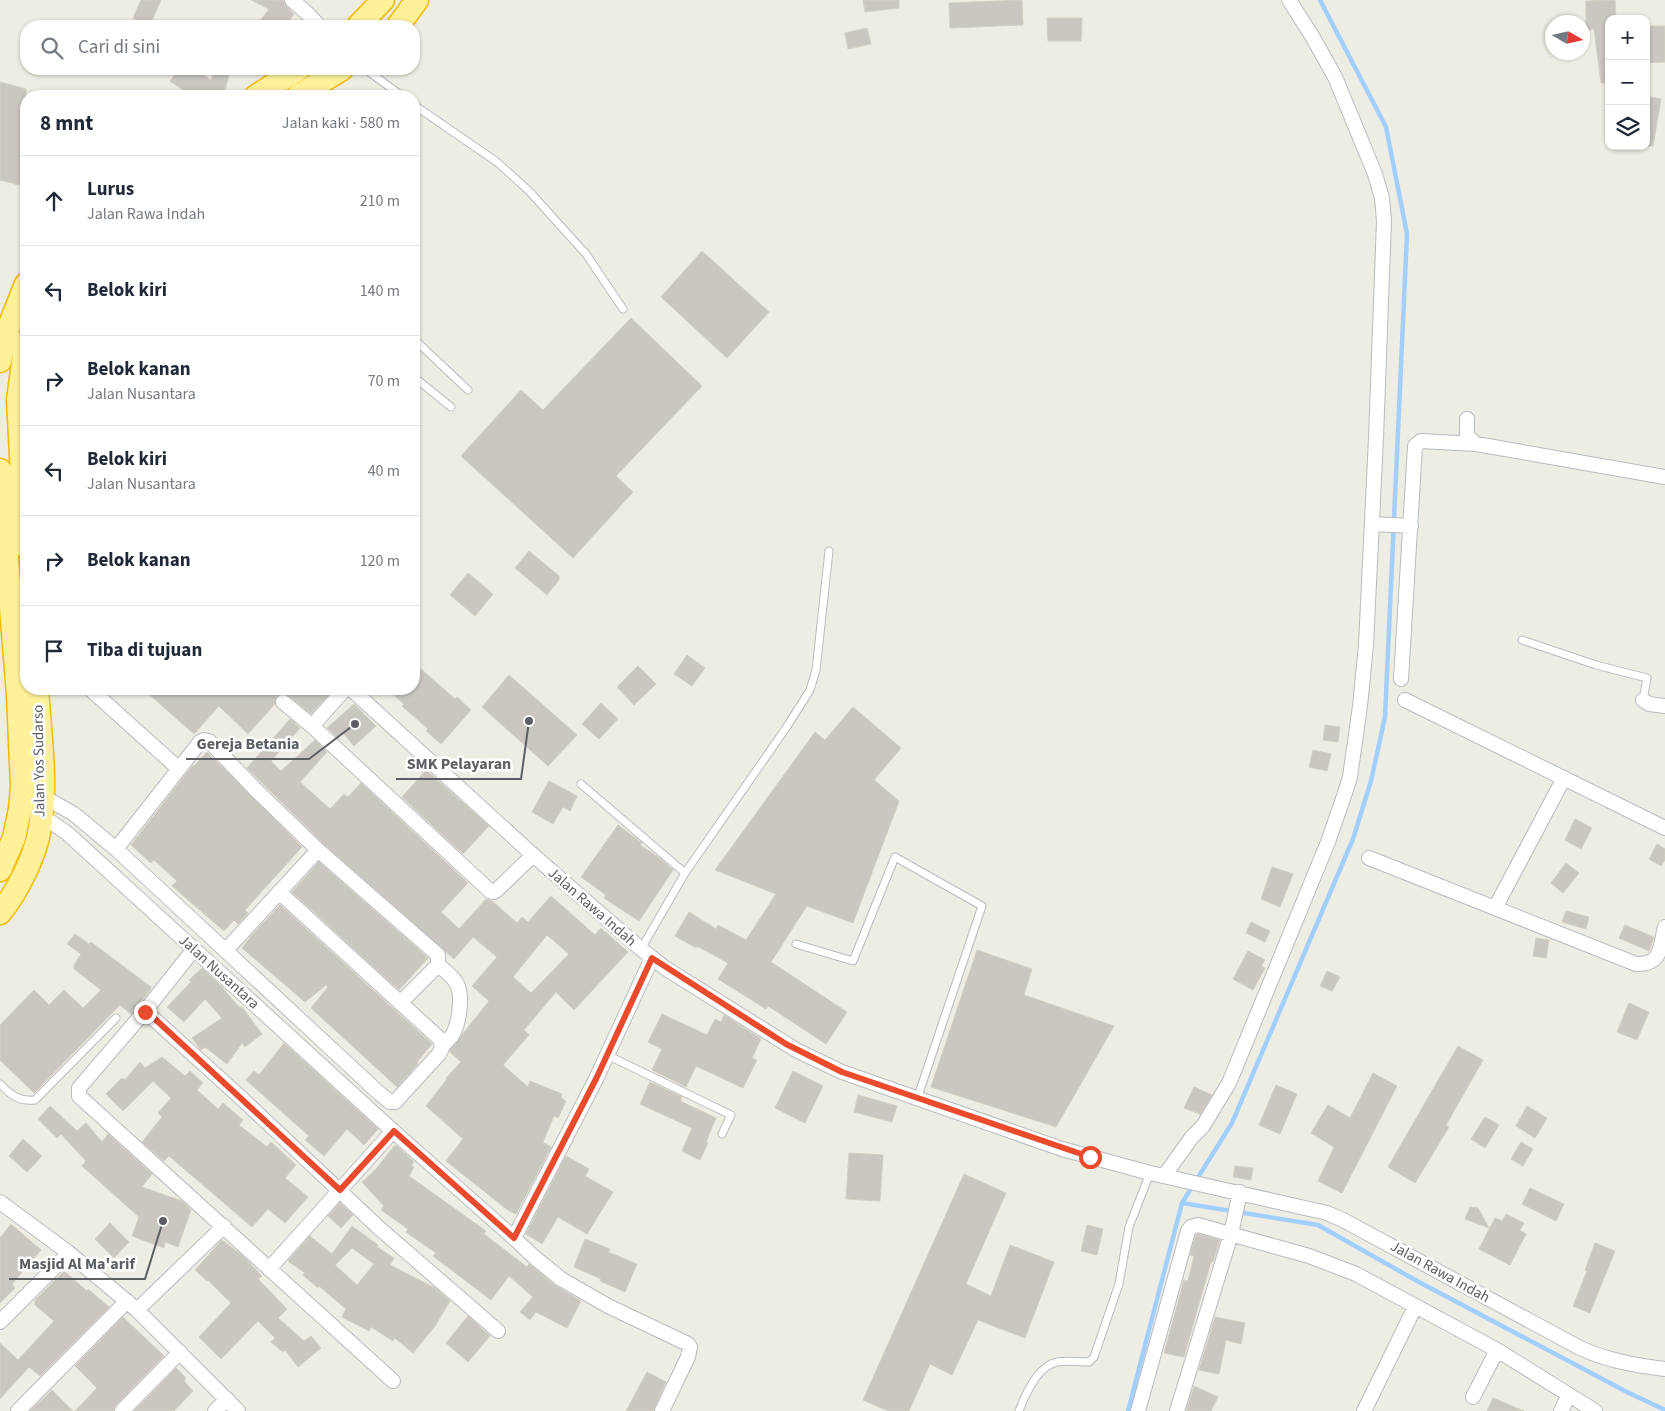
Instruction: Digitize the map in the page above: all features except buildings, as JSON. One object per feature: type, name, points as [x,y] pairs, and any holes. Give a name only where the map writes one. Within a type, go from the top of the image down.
[{"type":"highway","points":[[364,20],[383,0]]},
{"type":"highway","points":[[402,20],[417,0]]},
{"type":"highway","points":[[266,90],[289,75]]},
{"type":"highway","points":[[308,90],[332,75]]},
{"type":"highway","points":[[0,361],[20,303]]},
{"type":"highway","points":[[11,332],[20,368]]},
{"type":"highway","points":[[0,470],[18,696],[22,787],[14,838],[0,870]]},
{"type":"highway","name":"Jalan Yos Sudarso","points":[[0,913],[22,878],[36,846],[42,806],[37,695]]},
{"type":"street","points":[[292,0],[314,20]]},
{"type":"street","points":[[1157,1174],[1203,1126],[1229,1083],[1346,794],[1364,671],[1379,524],[1384,221],[1382,198],[1375,174],[1335,76],[1289,0]]},
{"type":"street","points":[[1467,419],[1467,436],[1476,444]]},
{"type":"street","points":[[1401,679],[1416,446],[1420,441],[1476,444],[1665,477]]},
{"type":"street","points":[[1379,524],[1411,526]]},
{"type":"street","points":[[97,695],[179,769]]},
{"type":"street","points":[[312,726],[340,695]]},
{"type":"street","name":"Jalan Rawa Indah","points":[[358,695],[533,854],[652,958],[796,1050],[842,1072],[1062,1149],[1210,1186],[1239,1196],[1315,1210],[1343,1220],[1580,1348],[1621,1363],[1665,1369]]},
{"type":"street","points":[[1404,700],[1665,828]]},
{"type":"street","points":[[1643,700],[1649,704],[1665,706]]},
{"type":"street","points":[[283,702],[312,726],[490,891],[498,890],[533,854]]},
{"type":"street","points":[[116,849],[200,742],[204,740],[209,741],[318,850],[436,952],[438,955],[438,965],[400,1004]]},
{"type":"street","points":[[1495,908],[1564,778]]},
{"type":"street","points":[[42,806],[74,814],[116,849],[390,1102],[398,1100],[439,1054],[442,1046],[453,1033],[460,1002],[458,985],[438,965]]},
{"type":"street","name":"Jalan Nusantara","points":[[42,806],[67,833],[545,1267],[585,1293],[688,1344],[690,1347],[688,1357],[662,1411]]},
{"type":"street","points":[[226,950],[318,850]]},
{"type":"street","points":[[1369,858],[1636,964],[1646,964],[1654,961],[1658,954],[1665,927]]},
{"type":"street","points":[[279,892],[440,1039],[442,1046]]},
{"type":"street","points":[[194,949],[145,1012],[79,1088],[79,1096],[393,1381]]},
{"type":"street","points":[[514,1238],[607,1055],[652,958]]},
{"type":"street","points":[[145,1012],[155,1019],[379,1228],[498,1331]]},
{"type":"street","points":[[269,1269],[394,1131]]},
{"type":"street","points":[[1177,1411],[1232,1230],[1239,1196]]},
{"type":"street","points":[[0,1202],[69,1254],[132,1306],[238,1411]]},
{"type":"street","points":[[1138,1411],[1188,1231],[1191,1227],[1198,1225],[1232,1230],[1310,1256],[1356,1274],[1497,1350],[1595,1411]]},
{"type":"street","points":[[18,1411],[132,1306],[224,1226]]},
{"type":"street","points":[[0,1322],[69,1254]]},
{"type":"street","points":[[1364,1411],[1415,1307]]},
{"type":"street","points":[[1472,1397],[1497,1350]]},
{"type":"street","points":[[122,1411],[180,1352]]},
{"type":"street","points":[[1561,1411],[1569,1395]]},
{"type":"street","points":[[215,1411],[227,1399]]},
{"type":"lane","points":[[373,75],[394,90]]},
{"type":"lane","points":[[420,109],[497,162],[529,191],[586,254],[624,309]]},
{"type":"lane","points":[[420,344],[468,390]]},
{"type":"lane","points":[[420,382],[451,408]]},
{"type":"lane","points":[[641,949],[685,873],[786,728],[810,690],[816,670],[829,551]]},
{"type":"lane","points":[[1522,640],[1596,665],[1647,678],[1643,700]]},
{"type":"lane","points":[[581,784],[685,873]]},
{"type":"lane","points":[[796,944],[853,961],[895,857],[982,906],[917,1099]]},
{"type":"lane","points":[[0,1084],[16,1098],[27,1101],[35,1100],[116,1018]]},
{"type":"lane","points":[[607,1055],[731,1115],[722,1134]]},
{"type":"lane","points":[[1019,1411],[1027,1391],[1045,1369],[1059,1362],[1089,1362],[1094,1357],[1119,1284],[1129,1227],[1157,1174]]},
{"type":"waterway","points":[[1128,1411],[1182,1203],[1232,1123],[1353,839],[1371,781],[1385,717],[1407,234],[1386,127],[1320,0]]},
{"type":"waterway","points":[[1182,1203],[1318,1225],[1417,1281],[1627,1392],[1665,1410]]},
{"type":"place","name":"SMK Pelayaran","points":[[529,721]]},
{"type":"place","name":"Gereja Betania","points":[[355,724]]},
{"type":"place","name":"Masjid Al Ma'arif","points":[[163,1221]]},
{"type":"route","points":[[145,1012],[155,1019],[340,1190],[394,1131],[514,1238],[596,1079],[652,958],[786,1044],[842,1072],[1062,1149],[1090,1157]]}]
